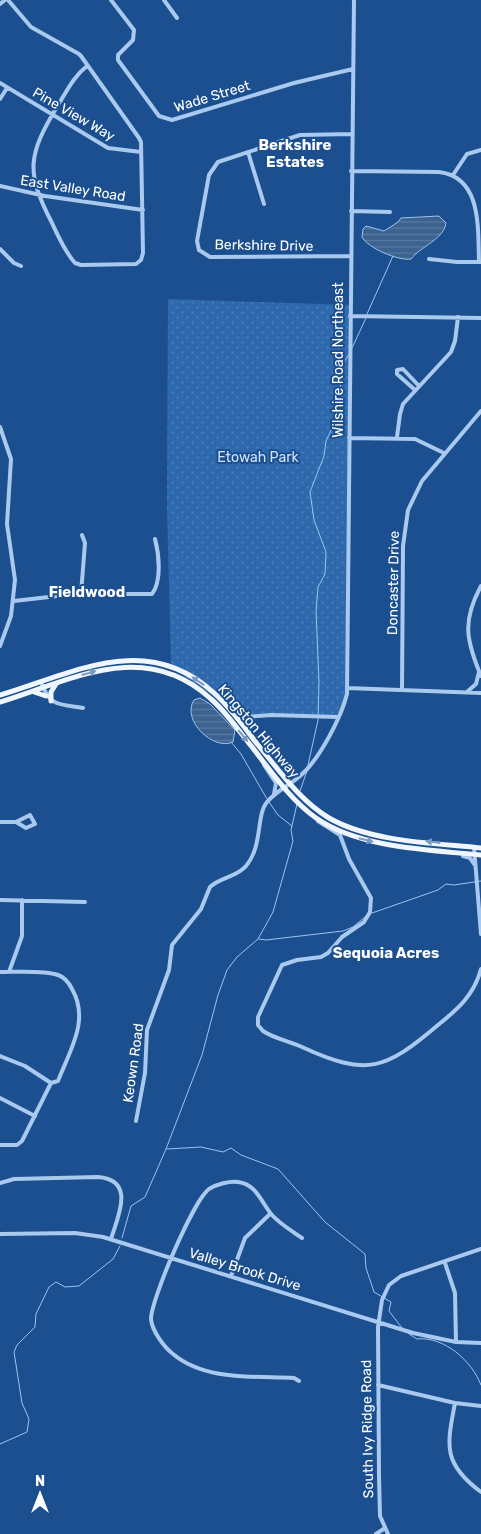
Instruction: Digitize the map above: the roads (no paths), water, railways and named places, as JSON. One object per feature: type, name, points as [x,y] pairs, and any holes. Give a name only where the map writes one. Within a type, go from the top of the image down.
[{"type":"main road","name":"Kingston Highway","points":[[0,695],[90,665],[112,660],[141,660],[170,666],[192,677],[216,695],[300,796],[330,818],[358,830],[382,836],[481,848]]},
{"type":"main road","name":"Kingston Highway","points":[[0,702],[83,674],[118,666],[142,667],[167,673],[192,684],[210,698],[283,788],[309,812],[332,827],[351,836],[382,843],[481,855]]},
{"type":"main road","points":[[51,701],[51,692],[56,684]]},
{"type":"main road","points":[[32,692],[46,696]]},
{"type":"street","points":[[0,4],[7,0],[31,27],[78,54],[87,66],[139,138],[142,152],[141,260],[133,265],[76,265],[68,254],[38,195],[34,179],[34,150],[37,140],[75,76],[87,66]]},
{"type":"street","name":"Wade Street","points":[[111,0],[134,30],[132,40],[118,55],[118,60],[158,116],[164,119],[172,120],[294,83],[353,69]]},
{"type":"street","points":[[164,0],[177,18]]},
{"type":"street","name":"Wilshire Road Northeast","points":[[283,788],[300,777],[316,759],[346,700],[350,171],[354,0]]},
{"type":"street","name":"Pine View Way","points":[[0,83],[108,148],[142,152]]},
{"type":"street","points":[[0,99],[7,88]]},
{"type":"street","name":"Berkshire Drive","points":[[350,256],[218,257],[202,253],[197,241],[209,175],[212,167],[222,159],[300,136],[351,134]]},
{"type":"street","points":[[453,175],[467,154],[481,150]]},
{"type":"street","points":[[248,152],[264,204]]},
{"type":"street","points":[[350,171],[439,172],[453,175],[470,187],[477,201],[480,262],[429,259]]},
{"type":"street","name":"East Valley Road","points":[[0,186],[38,195],[142,210]]},
{"type":"street","points":[[351,211],[390,212]]},
{"type":"street","points":[[1,251],[21,266]]},
{"type":"street","points":[[350,316],[481,318]]},
{"type":"street","points":[[397,437],[402,408],[415,390],[451,352],[456,341],[458,318]]},
{"type":"street","points":[[415,390],[397,374],[397,370],[403,369],[419,386]]},
{"type":"street","name":"Doncaster Drive","points":[[402,690],[406,521],[413,496],[444,453],[481,412]]},
{"type":"street","points":[[474,419],[481,422]]},
{"type":"street","points":[[0,427],[11,459],[11,499],[7,519],[15,568],[14,601],[0,646]]},
{"type":"street","points":[[349,438],[397,437],[421,441],[444,453]]},
{"type":"street","points":[[81,594],[85,543],[82,535]]},
{"type":"street","points":[[14,601],[81,594],[152,594],[156,584],[158,558],[155,539]]},
{"type":"street","points":[[481,586],[470,610],[467,630],[471,652],[481,676]]},
{"type":"street","points":[[466,692],[476,684],[479,670]]},
{"type":"street","points":[[41,682],[46,696],[51,701],[83,708]]},
{"type":"street","points":[[347,688],[481,693]]},
{"type":"street","points":[[244,717],[272,715],[337,717]]},
{"type":"street","points":[[258,755],[276,783],[273,796]]},
{"type":"street","name":"Keown Road","points":[[136,1121],[145,1073],[147,1030],[169,970],[172,946],[201,909],[212,885],[239,873],[248,864],[259,837],[262,810],[273,796],[283,788]]},
{"type":"street","points":[[309,812],[324,826],[337,833],[349,860],[371,898],[369,916],[361,925],[342,937],[324,956],[291,961],[282,965],[258,1017],[258,1024],[263,1031],[349,1065],[386,1062],[411,1049],[463,1004],[474,990],[481,970]]},
{"type":"street","points":[[0,822],[16,822],[30,815],[35,824],[26,828],[16,822]]},
{"type":"street","points":[[342,842],[346,836],[351,836]]},
{"type":"street","points":[[474,848],[481,934]]},
{"type":"street","points":[[434,849],[467,856],[475,866]]},
{"type":"street","points":[[0,900],[85,902]]},
{"type":"street","points":[[9,972],[22,936],[22,900]]},
{"type":"street","points":[[0,972],[60,976],[68,983],[78,1003],[81,1016],[58,1081],[51,1083],[22,1141],[17,1145],[0,1146]]},
{"type":"street","points":[[0,1056],[25,1066],[51,1083]]},
{"type":"street","points":[[0,1098],[35,1116]]},
{"type":"street","points":[[0,1183],[14,1179],[98,1177],[110,1180],[119,1188],[122,1200],[111,1239]]},
{"type":"street","points":[[299,1381],[294,1378],[217,1374],[186,1363],[173,1354],[158,1336],[151,1321],[152,1306],[172,1258],[196,1204],[209,1190],[223,1183],[239,1182],[245,1184],[259,1196],[270,1214],[302,1238]]},
{"type":"street","points":[[231,1276],[245,1238],[270,1214]]},
{"type":"street","name":"Valley Brook Drive","points":[[0,1234],[84,1233],[111,1239],[421,1335],[456,1342],[481,1343]]},
{"type":"street","points":[[456,1342],[456,1293],[445,1263],[481,1249]]},
{"type":"street","name":"South Ivy Ridge Road","points":[[388,1534],[380,1516],[378,1322],[382,1300],[392,1281],[407,1273],[445,1263]]},
{"type":"street","points":[[378,1385],[455,1403],[481,1406]]},
{"type":"street","points":[[455,1403],[448,1434],[452,1458],[466,1480],[481,1492]]},
{"type":"street","points":[[376,1534],[385,1528]]},
{"type":"waterway","points":[[367,314],[393,256]]},
{"type":"waterway","points":[[352,348],[366,318]]},
{"type":"waterway","points":[[308,765],[318,720],[319,682],[316,611],[318,587],[325,574],[326,552],[314,520],[310,492],[324,456],[326,441],[344,403],[338,373],[349,354]]},
{"type":"waterway","points":[[231,742],[241,754],[267,799]]},
{"type":"waterway","points":[[300,791],[307,771]]},
{"type":"waterway","points":[[269,802],[278,815],[292,826]]},
{"type":"waterway","points":[[122,1238],[131,1206],[145,1197],[166,1149],[202,1055],[218,995],[227,970],[237,957],[258,939],[273,912],[293,841],[291,830],[297,804]]},
{"type":"waterway","points":[[372,913],[438,890],[446,884],[454,885],[481,881]]},
{"type":"waterway","points":[[259,939],[266,940],[343,931],[353,927],[366,916]]},
{"type":"waterway","points":[[167,1149],[201,1147],[223,1152],[231,1148],[241,1155],[278,1169],[325,1222],[365,1254],[366,1268],[374,1292],[391,1302],[389,1311],[402,1328]]},
{"type":"waterway","points":[[0,1444],[27,1432],[29,1419],[22,1403],[14,1352],[17,1345],[35,1327],[36,1314],[49,1287],[56,1282],[65,1287],[79,1286],[113,1259],[120,1246]]},
{"type":"waterway","points":[[409,1334],[417,1339],[437,1342],[456,1352],[471,1367],[481,1385]]},
{"type":"district","name":"Berkshire Estates","points":[[295,154]]},
{"type":"district","name":"Fieldwood","points":[[87,592]]},
{"type":"district","name":"Sequoia Acres","points":[[386,953]]},
{"type":"park label","name":"Etowah Park","points":[[258,457]]}]
